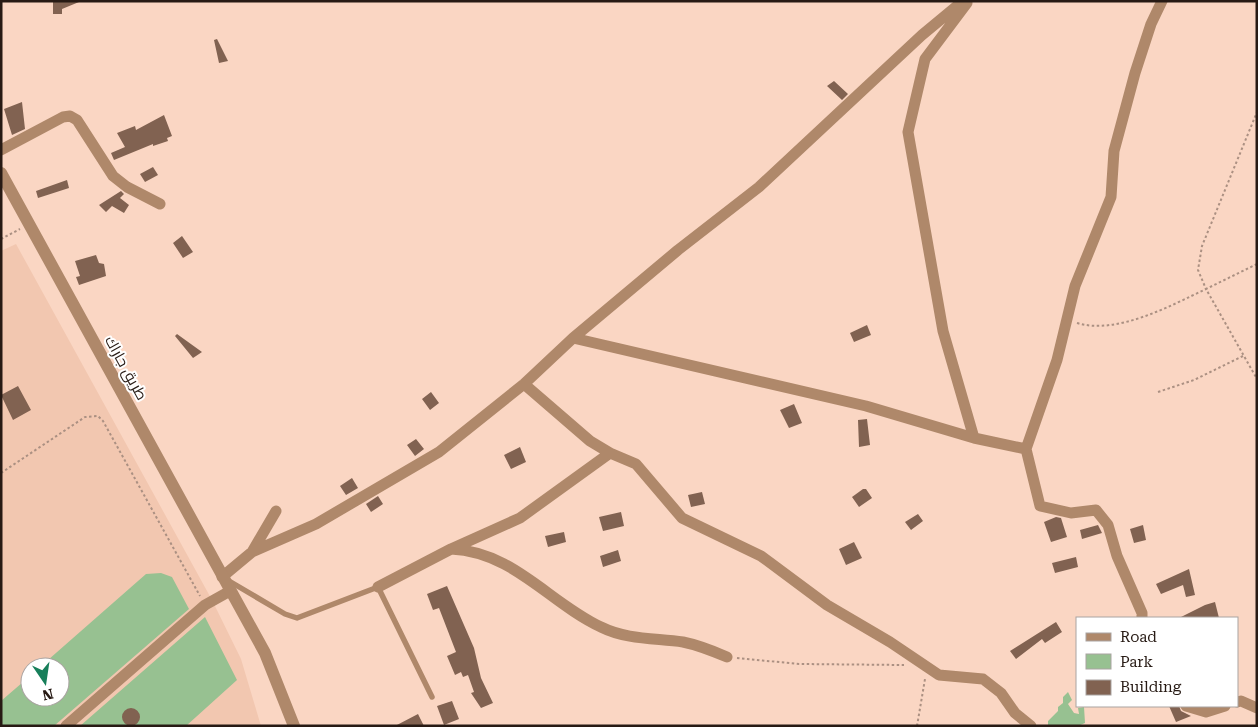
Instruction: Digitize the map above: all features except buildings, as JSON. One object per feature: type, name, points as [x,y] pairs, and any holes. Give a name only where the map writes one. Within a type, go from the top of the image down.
[{"type":"street","points":[[222,577],[252,552],[316,524],[439,452],[524,384],[573,338],[678,250],[759,187],[922,35],[963,1]]},
{"type":"street","points":[[969,1],[926,59],[908,132],[943,331],[974,438]]},
{"type":"street","points":[[1142,617],[1142,613],[1117,556],[1108,525],[1096,510],[1071,513],[1040,506],[1026,450],[1058,360],[1075,286],[1111,197],[1114,151],[1136,73],[1162,1]]},
{"type":"street","points":[[1,150],[63,117],[70,116],[77,120],[113,176],[127,187],[160,204]]},
{"type":"street","name":"طريق جاراك","points":[[1,173],[271,665],[294,726]]},
{"type":"street","points":[[573,338],[866,406],[974,438],[1026,450]]},
{"type":"street","points":[[524,384],[590,441],[610,453],[636,464],[682,518],[761,556],[827,605],[890,642],[938,675],[983,679],[1000,693],[1015,713],[1031,726]]},
{"type":"street","points":[[378,587],[451,549],[520,518],[610,453]]},
{"type":"street","points":[[252,552],[276,511]]},
{"type":"street","points":[[451,549],[486,555],[503,562],[585,620],[604,629],[643,639],[685,643],[727,656]]},
{"type":"street","points":[[66,726],[205,605],[230,591]]},
{"type":"street","points":[[1238,702],[1241,700],[1257,708]]},
{"type":"street","points":[[1189,707],[1206,712],[1222,707]]},
{"type":"lane","points":[[222,577],[285,614],[297,618],[378,587],[432,698]]},
{"type":"path","points":[[1257,112],[1202,246],[1198,270],[1206,289],[1257,379]]},
{"type":"path","points":[[1,239],[29,225]]},
{"type":"path","points":[[1068,320],[1088,326],[1107,326],[1148,314],[1257,264]]},
{"type":"path","points":[[1158,392],[1194,380],[1244,356]]},
{"type":"path","points":[[1,473],[85,417],[98,416],[104,421],[205,605]]},
{"type":"path","points":[[727,656],[748,661],[799,664],[908,665]]},
{"type":"path","points":[[917,726],[927,667]]},
{"type":"shaded area","points":[[16,244],[212,600],[241,659],[261,726],[1,726],[1,251]]},
{"type":"green space","points":[[161,573],[172,577],[189,609],[54,726],[1,726],[1,701],[20,685],[20,707],[70,707],[70,657],[51,657],[146,574]]},
{"type":"green space","points":[[205,617],[237,680],[186,726],[80,726]]},
{"type":"green space","points":[[1068,692],[1072,700],[1068,704],[1074,713],[1079,714],[1078,708],[1084,707],[1085,723],[1078,726],[1048,725],[1048,721],[1058,711],[1058,707],[1063,703],[1063,697]]}]
